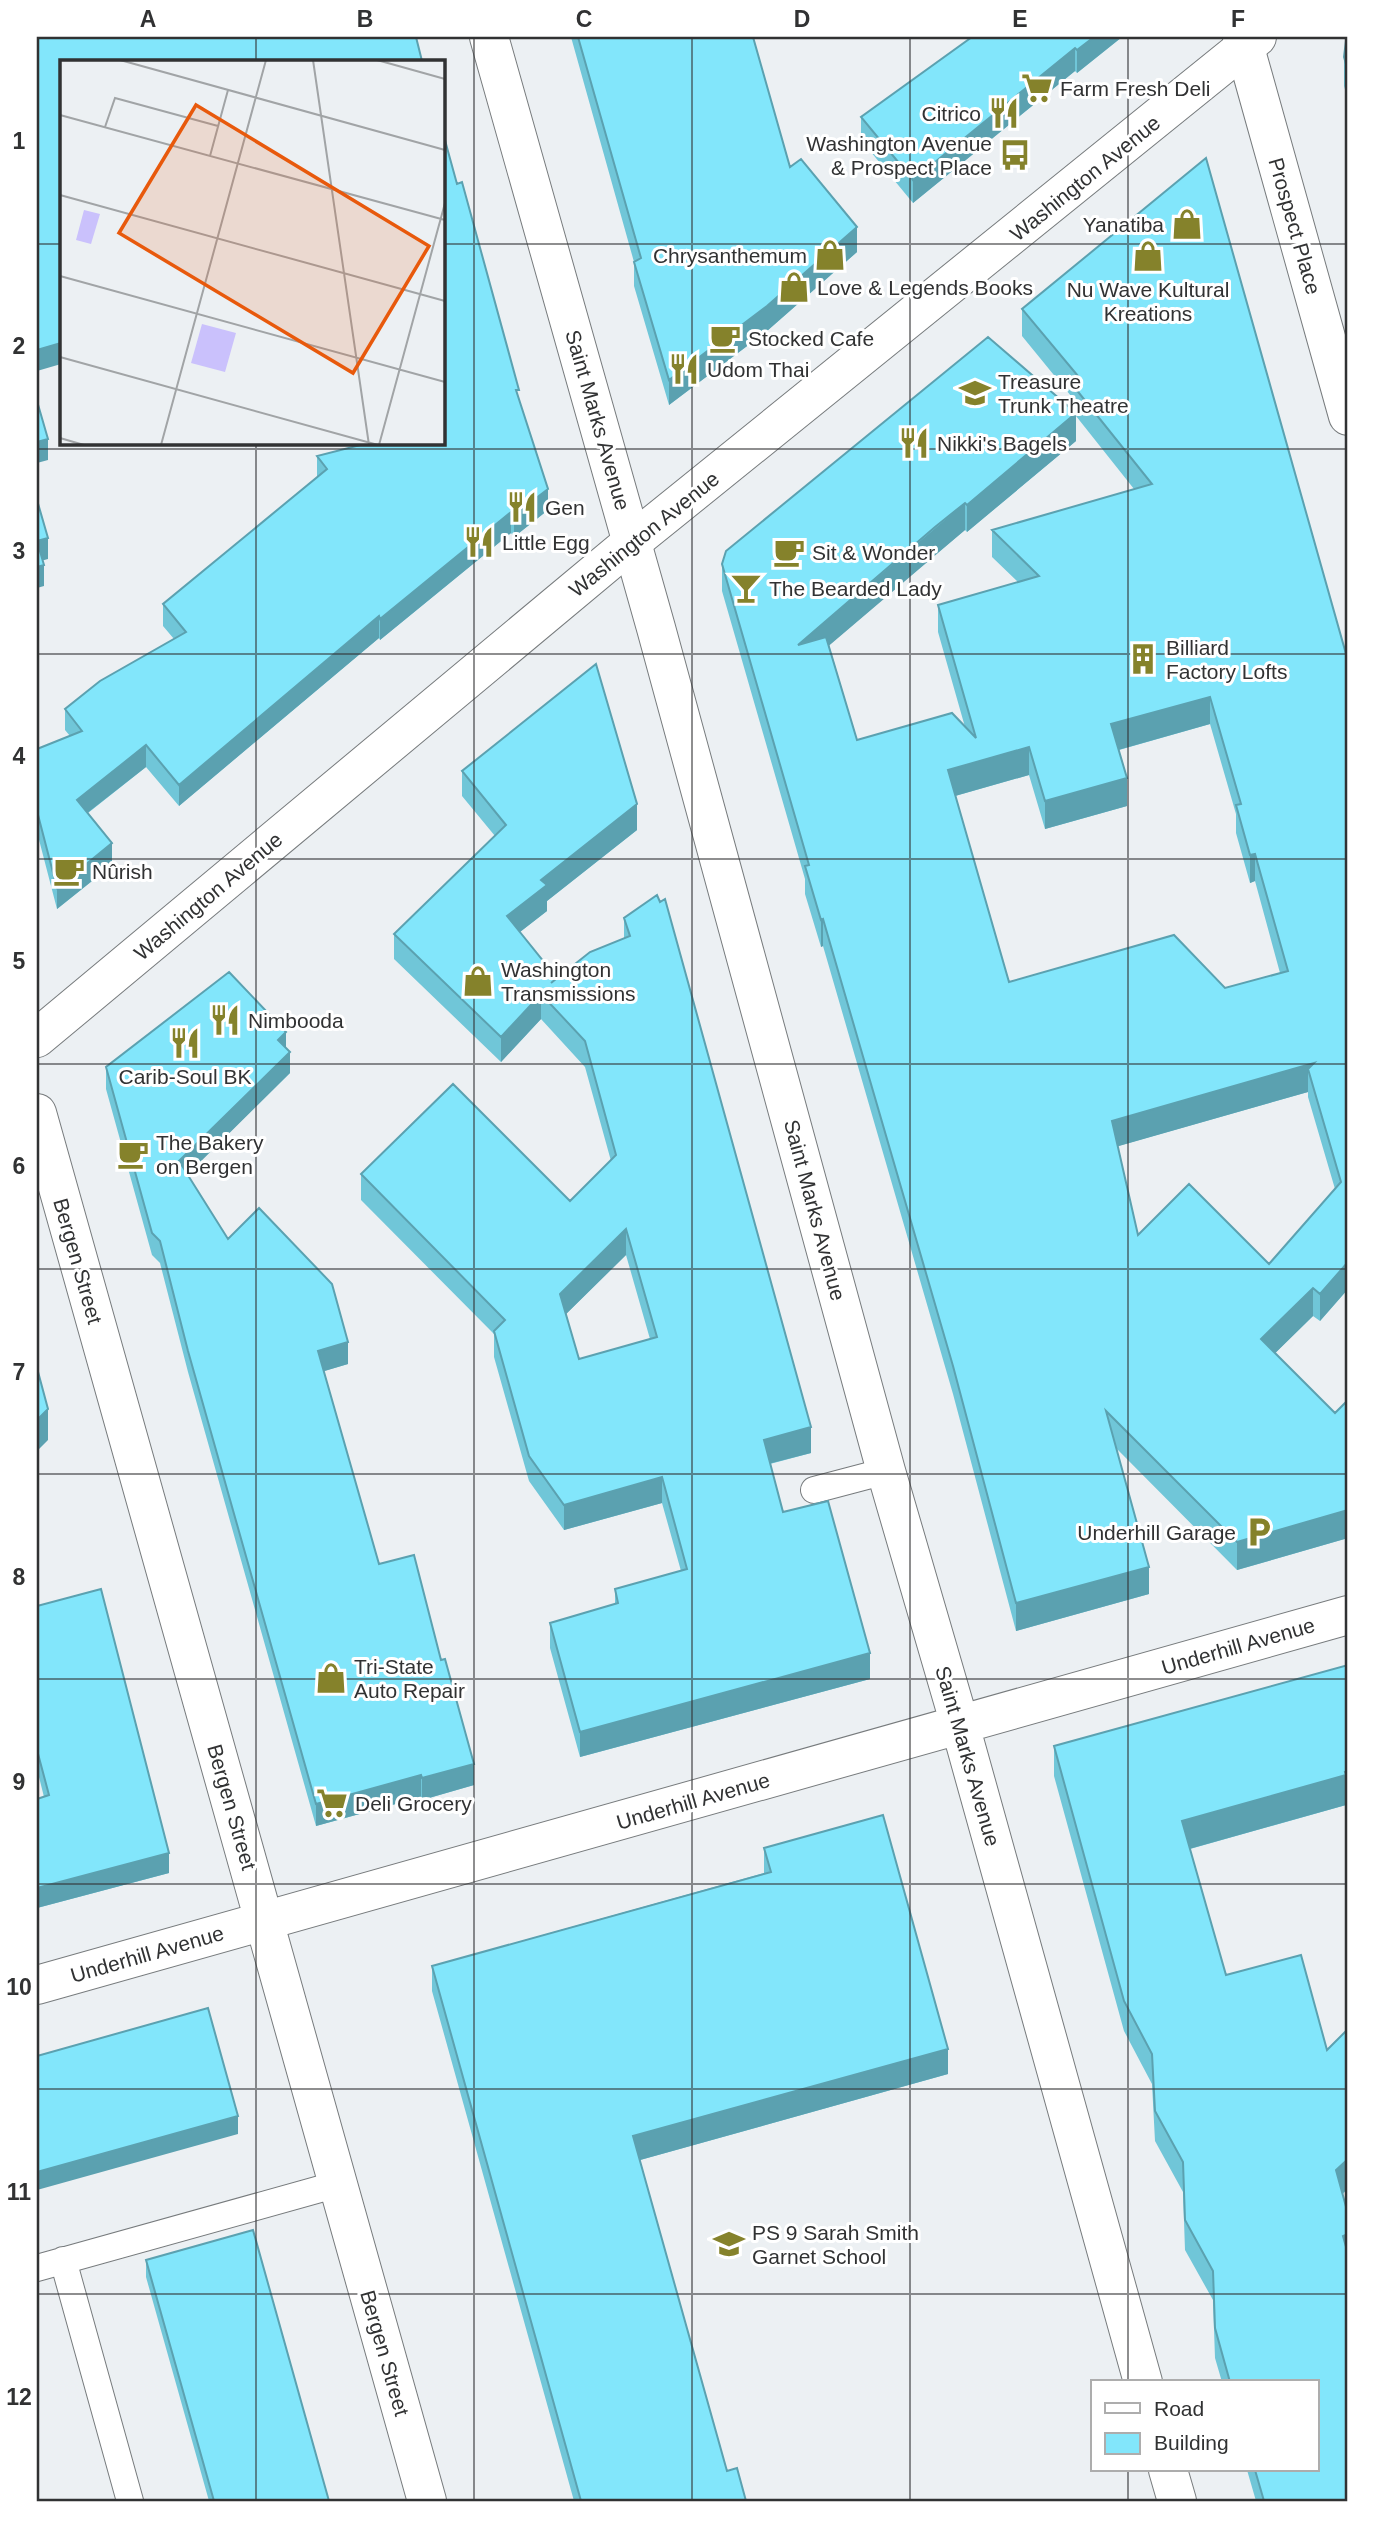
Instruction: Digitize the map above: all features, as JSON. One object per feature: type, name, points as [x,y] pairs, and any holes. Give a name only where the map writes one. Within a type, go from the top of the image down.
[{"type":"street","name":"Saint Marks Avenue","points":[[489,37],[1142,2380]]},
{"type":"street","name":"Washington Avenue","points":[[37,1038],[632,542],[1248,40]]},
{"type":"street","name":"Prospect Place","points":[[1248,40],[1348,416]]},
{"type":"street","name":"Bergen Street","points":[[37,1113],[427,2501]]},
{"type":"street","name":"Underhill Avenue","points":[[37,1985],[1348,1615]]},
{"type":"street","points":[[1169,2472],[1177,2501]]},
{"type":"lane","points":[[814,1490],[887,1471]]},
{"type":"lane","points":[[37,2268],[338,2183]]},
{"type":"lane","points":[[63,2260],[130,2501]]},
{"type":"building","points":[[37,37],[416,37],[422,60],[60,60],[60,343],[37,350]]},
{"type":"building","points":[[578,37],[753,37],[790,167],[801,159],[857,227],[767,306],[669,380],[634,262],[641,258]]},
{"type":"building","points":[[972,37],[1094,37],[1077,50],[1075,48],[913,180],[861,117]]},
{"type":"building","points":[[1348,40],[1348,71],[1344,57]]},
{"type":"building","points":[[444,137],[457,184],[462,182],[519,390],[516,390],[548,489],[514,515],[511,512],[380,619],[379,616],[179,785],[146,745],[77,800],[112,843],[57,888],[37,811],[37,749],[82,731],[65,709],[100,681],[186,632],[163,604],[327,469],[317,456],[364,444],[444,444]]},
{"type":"building","points":[[1206,158],[1348,661],[1348,1262],[1320,1294],[1313,1288],[1261,1339],[1335,1413],[1348,1400],[1348,1510],[1237,1542],[1106,1411],[1149,1567],[1016,1603],[953,1366],[823,919],[821,920],[805,866],[809,865],[722,564],[726,551],[988,337],[1076,413],[967,505],[965,503],[935,527],[798,645],[826,637],[857,740],[952,713],[976,738],[938,605],[1039,576],[992,530],[1152,484],[1071,383],[1078,376],[1022,309]],"holes":[[[1210,697],[1241,804],[1236,805],[1250,855],[1255,854],[1288,971],[1225,988],[1174,935],[1009,982],[948,770],[1029,747],[1045,801],[1127,778],[1111,724]],[[1314,1063],[1308,1069],[1341,1182],[1269,1264],[1189,1184],[1138,1235],[1112,1121]]]},
{"type":"building","points":[[37,401],[48,439],[37,442]]},
{"type":"building","points":[[37,500],[48,538],[37,541]]},
{"type":"building","points":[[37,541],[44,565],[37,567]]},
{"type":"building","points":[[596,664],[637,804],[541,880],[547,885],[507,916],[557,978],[551,983],[590,952],[630,936],[624,918],[657,895],[660,902],[665,899],[811,1427],[764,1440],[783,1512],[828,1501],[870,1653],[580,1732],[550,1623],[618,1603],[615,1589],[687,1569],[662,1477],[564,1505],[529,1456],[494,1331],[505,1320],[361,1174],[453,1084],[570,1201],[616,1155],[585,1041],[541,994],[501,1037],[394,934],[506,825],[462,771]],"holes":[[[626,1229],[657,1337],[579,1359],[560,1294]]]},
{"type":"building","points":[[229,972],[286,1032],[278,1040],[290,1052],[179,1161],[228,1239],[259,1208],[332,1284],[348,1342],[318,1351],[379,1564],[414,1555],[441,1660],[445,1659],[474,1764],[422,1778],[421,1775],[316,1804],[188,1351],[160,1241],[152,1233],[106,1067]]},
{"type":"building","points":[[37,1368],[48,1409],[37,1420]]},
{"type":"building","points":[[101,1589],[169,1853],[37,1888],[37,1799],[49,1795],[37,1750],[37,1606]]},
{"type":"building","points":[[1348,1665],[1346,1775],[1182,1821],[1226,1975],[1301,1955],[1327,2050],[1348,2029],[1348,2159],[1336,2170],[1348,2214],[1348,2234],[1343,2236],[1348,2254],[1348,2501],[1264,2501],[1256,2472],[1318,2472],[1318,2380],[1229,2380],[1215,2328],[1213,2271],[1185,2220],[1183,2162],[1155,2111],[1152,2054],[1124,2001],[1054,1746]]},
{"type":"building","points":[[883,1815],[948,2049],[633,2136],[727,2471],[737,2468],[746,2501],[581,2501],[432,1966],[771,1872],[764,1848]]},
{"type":"building","points":[[208,2008],[238,2116],[37,2172],[37,2056]]},
{"type":"building","points":[[253,2230],[329,2501],[214,2501],[146,2260]]},
{"type":"place","name":"Farm Fresh Deli","points":[[1037,88]]},
{"type":"place","name":"Citrico","points":[[1004,113]]},
{"type":"place","name":"Washington Avenue & Prospect Place","points":[[1015,155]]},
{"type":"place","name":"Yanatiba","points":[[1187,224]]},
{"type":"place","name":"Chrysanthemum","points":[[830,255]]},
{"type":"place","name":"Nu Wave Kultural Kreations","points":[[1148,256]]},
{"type":"place","name":"Love & Legends Books","points":[[794,287]]},
{"type":"place","name":"Stocked Cafe","points":[[725,338]]},
{"type":"place","name":"Udom Thai","points":[[684,369]]},
{"type":"place","name":"Treasure Trunk Theatre","points":[[975,393]]},
{"type":"place","name":"Nikki's Bagels","points":[[914,443]]},
{"type":"place","name":"Gen","points":[[522,507]]},
{"type":"place","name":"Little Egg","points":[[479,542]]},
{"type":"place","name":"Sit & Wonder","points":[[789,552]]},
{"type":"place","name":"The Bearded Lady","points":[[746,588]]},
{"type":"place","name":"Billiard Factory Lofts","points":[[1143,659]]},
{"type":"place","name":"Nûrish","points":[[69,871]]},
{"type":"place","name":"Washington Transmissions","points":[[478,981]]},
{"type":"place","name":"Nimbooda","points":[[225,1020]]},
{"type":"place","name":"Carib-Soul BK","points":[[185,1043]]},
{"type":"place","name":"The Bakery on Bergen","points":[[133,1154]]},
{"type":"place","name":"Underhill Garage","points":[[1259,1532]]},
{"type":"place","name":"Tri-State Auto Repair","points":[[331,1678]]},
{"type":"place","name":"Deli Grocery","points":[[332,1803]]},
{"type":"place","name":"PS 9 Sarah Smith Garnet School","points":[[729,2244]]}]
